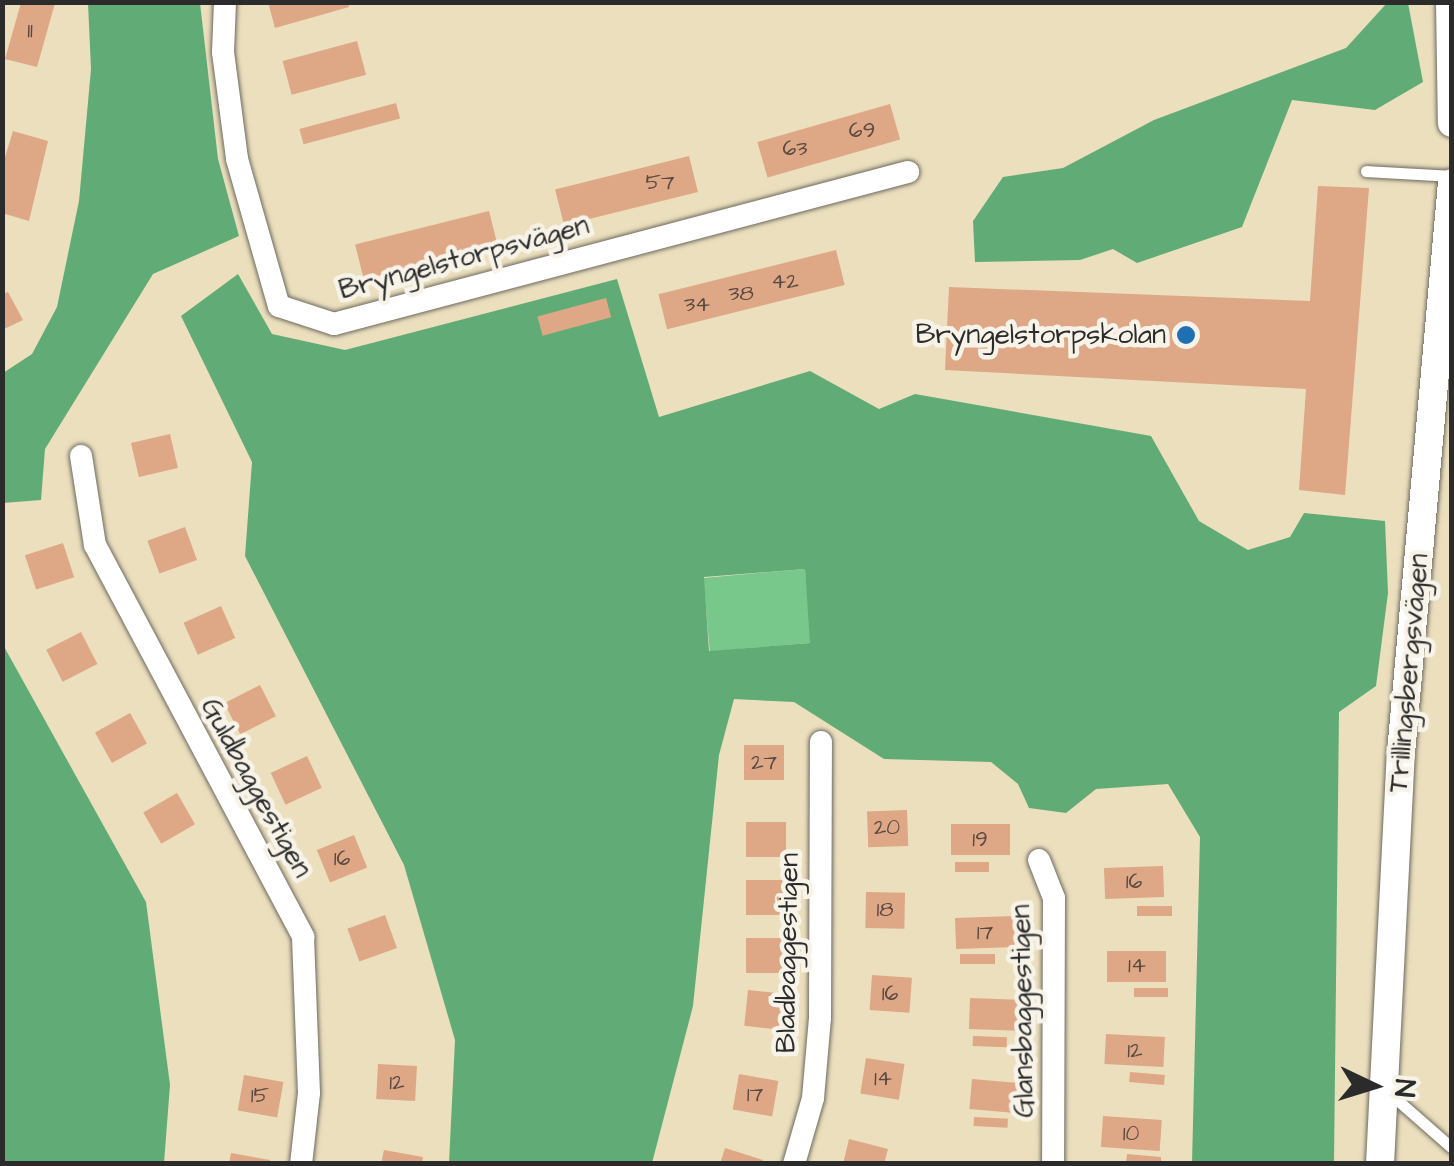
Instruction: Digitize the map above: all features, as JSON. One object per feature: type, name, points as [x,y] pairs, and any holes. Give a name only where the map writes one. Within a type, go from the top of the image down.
[{"type":"street","name":"Bryngelstorpsvägen","points":[[225,2],[223,52],[236,158],[279,306],[334,324],[908,172]]},
{"type":"street","points":[[1450,2],[1452,123]]},
{"type":"street","name":"Trillingsbergsvägen","points":[[1380,1164],[1401,753],[1452,179]]},
{"type":"street","name":"Guldbaggestigen","points":[[81,456],[95,545],[197,748],[303,936],[309,1093],[300,1164]]},
{"type":"street","name":"Bladbaggestigen","points":[[794,1164],[813,1098],[820,1018],[821,742]]},
{"type":"street","name":"Glansbaggestigen","points":[[1039,860],[1054,898],[1052,1164]]},
{"type":"lane","points":[[1366,171],[1452,179]]},
{"type":"lane","points":[[1384,1088],[1452,1148]]},
{"type":"green space","points":[[88,3],[200,3],[218,159],[239,236],[153,274],[45,449],[41,500],[3,503],[3,373],[32,354],[57,307],[79,201],[91,69]]},
{"type":"green space","points":[[1387,3],[1408,3],[1423,82],[1375,110],[1292,100],[1242,227],[1137,263],[1113,249],[1080,260],[975,262],[973,221],[1003,177],[1063,168],[1154,120],[1346,48]]},
{"type":"green space","points":[[238,274],[272,334],[345,350],[617,279],[659,417],[810,371],[879,409],[915,394],[1151,436],[1199,521],[1248,550],[1290,537],[1304,513],[1385,521],[1388,593],[1376,686],[1339,712],[1334,1163],[1192,1163],[1200,837],[1168,784],[1096,789],[1066,813],[1029,808],[1018,784],[991,762],[884,759],[794,702],[734,699],[719,755],[693,1006],[652,1163],[449,1163],[455,1040],[404,865],[245,556],[252,462],[181,316]],"holes":[[[805,569],[810,643],[709,651],[704,577]]]},
{"type":"green space","points":[[805,569],[811,643],[710,652],[703,578]]},
{"type":"green space","points":[[2,643],[146,902],[170,1085],[164,1163],[3,1163]]},
{"type":"building","points":[[268,2],[348,2],[349,7],[275,28]]},
{"type":"building","points":[[21,3],[55,3],[37,67],[5,59]]},
{"type":"building","points":[[357,41],[366,75],[292,95],[283,61]]},
{"type":"building","points":[[396,103],[400,118],[304,144],[299,129]]},
{"type":"building","points":[[890,104],[900,140],[768,178],[757,142]]},
{"type":"building","points":[[13,131],[48,141],[29,221],[2,213],[2,167]]},
{"type":"building","points":[[689,156],[698,192],[564,225],[555,189]]},
{"type":"building","points":[[1318,186],[1369,188],[1345,495],[1299,490],[1306,389],[945,370],[949,287],[1310,301]]},
{"type":"building","points":[[489,211],[498,246],[364,279],[355,244]]},
{"type":"building","points":[[836,250],[845,285],[667,329],[658,294]]},
{"type":"building","points":[[8,292],[23,320],[2,330],[2,295]]},
{"type":"building","points":[[606,298],[611,317],[543,336],[537,316]]},
{"type":"building","points":[[170,434],[178,468],[139,477],[131,443]]},
{"type":"building","points":[[185,527],[197,560],[159,574],[147,541]]},
{"type":"building","points":[[63,543],[74,577],[36,590],[25,555]]},
{"type":"building","points":[[221,606],[235,638],[198,655],[184,623]]},
{"type":"building","points":[[81,632],[97,664],[63,682],[46,650]]},
{"type":"building","points":[[260,685],[276,716],[240,734],[224,703]]},
{"type":"building","points":[[130,713],[147,744],[112,763],[95,732]]},
{"type":"building","points":[[744,745],[784,745],[784,780],[744,780]]},
{"type":"building","points":[[307,756],[322,788],[286,805],[271,773]]},
{"type":"building","points":[[177,793],[195,824],[161,844],[143,813]]},
{"type":"building","points":[[907,810],[908,846],[868,847],[867,811]]},
{"type":"building","points":[[746,822],[786,822],[786,857],[746,857]]},
{"type":"building","points":[[951,824],[1010,824],[1010,855],[951,855]]},
{"type":"building","points":[[354,835],[367,867],[330,882],[317,850]]},
{"type":"building","points":[[955,862],[989,862],[989,872],[955,872]]},
{"type":"building","points":[[1163,866],[1164,897],[1105,899],[1104,868]]},
{"type":"building","points":[[746,880],[786,880],[786,915],[746,915]]},
{"type":"building","points":[[866,892],[905,893],[904,929],[865,928]]},
{"type":"building","points":[[1137,906],[1172,906],[1172,916],[1137,916]]},
{"type":"building","points":[[385,915],[397,948],[359,962],[347,929]]},
{"type":"building","points":[[1014,916],[1015,947],[956,949],[955,918]]},
{"type":"building","points":[[746,938],[786,938],[786,973],[746,973]]},
{"type":"building","points":[[1107,951],[1166,951],[1166,982],[1107,982]]},
{"type":"building","points":[[960,954],[995,954],[995,964],[960,964]]},
{"type":"building","points":[[872,975],[912,978],[909,1013],[870,1010]]},
{"type":"building","points":[[1134,988],[1168,988],[1168,997],[1134,997]]},
{"type":"building","points":[[748,990],[787,994],[783,1030],[744,1026]]},
{"type":"building","points":[[970,998],[1029,1000],[1028,1031],[969,1029]]},
{"type":"building","points":[[1106,1034],[1165,1037],[1163,1067],[1104,1064]]},
{"type":"building","points":[[973,1036],[1007,1037],[1007,1047],[973,1046]]},
{"type":"building","points":[[866,1058],[905,1064],[899,1100],[860,1094]]},
{"type":"building","points":[[378,1064],[417,1066],[415,1101],[376,1099]]},
{"type":"building","points":[[1130,1072],[1165,1075],[1164,1085],[1129,1082]]},
{"type":"building","points":[[739,1074],[778,1081],[772,1116],[733,1109]]},
{"type":"building","points":[[244,1075],[283,1082],[277,1117],[238,1110]]},
{"type":"building","points":[[972,1079],[1032,1084],[1029,1114],[969,1109]]},
{"type":"building","points":[[1103,1116],[1162,1120],[1160,1151],[1101,1147]]},
{"type":"building","points":[[974,1117],[1008,1119],[1007,1128],[974,1126]]},
{"type":"building","points":[[849,1139],[888,1149],[884,1164],[843,1164]]},
{"type":"building","points":[[725,1148],[763,1160],[761,1164],[720,1164]]},
{"type":"building","points":[[384,1150],[423,1157],[422,1164],[381,1164]]},
{"type":"building","points":[[231,1153],[270,1160],[269,1164],[229,1164]]},
{"type":"building","points":[[1127,1154],[1161,1157],[1161,1164],[1126,1164]]},
{"type":"place","name":"Bryngelstorpskolan","points":[[1186,335]]}]
